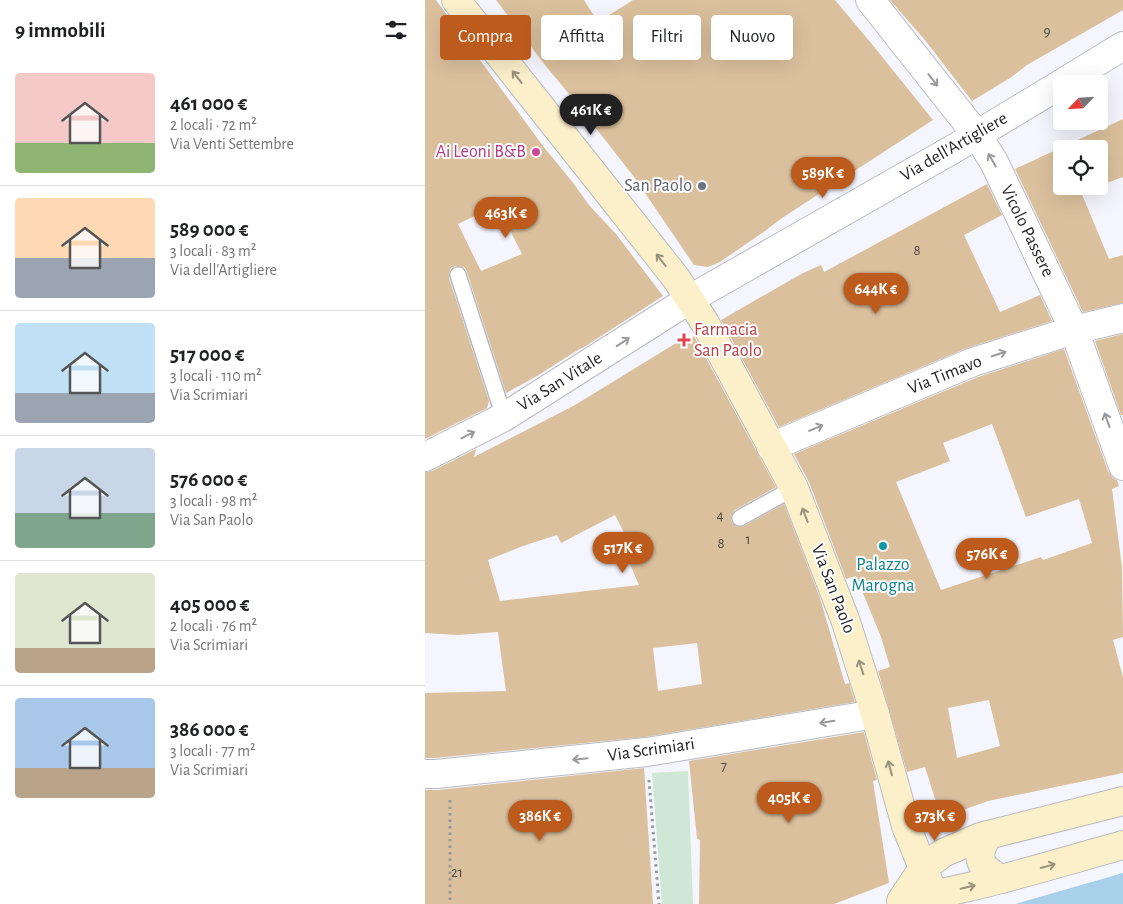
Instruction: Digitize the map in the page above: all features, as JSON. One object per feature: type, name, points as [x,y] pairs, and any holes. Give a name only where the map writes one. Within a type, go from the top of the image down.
[{"type":"street","name":"Via San Paolo","points":[[456,0],[676,278],[705,323],[794,488],[846,622],[875,714],[908,832],[935,899]]},
{"type":"street","name":"Vicolo Passere","points":[[870,0],[977,135],[994,162],[1074,330],[1123,466]]},
{"type":"street","name":"Via dell'Artigliere","points":[[1076,75],[1123,46]]},
{"type":"street","name":"Via dell'Artigliere","points":[[690,299],[977,135],[1053,89]]},
{"type":"street","name":"Via San Vitale","points":[[425,457],[504,417],[690,299]]},
{"type":"street","name":"Via Timavo","points":[[771,447],[973,362],[1074,330],[1123,318]]},
{"type":"street","name":"Via Scrimiari","points":[[437,774],[647,752],[875,714]]},
{"type":"street","points":[[895,902],[923,868],[943,853],[984,836],[1123,801]]},
{"type":"street","points":[[908,832],[927,840],[984,836]]},
{"type":"street","points":[[984,836],[980,848],[981,862],[990,872],[1001,879]]},
{"type":"street","points":[[935,899],[937,875],[944,864],[984,836]]},
{"type":"street","points":[[895,902],[935,899],[1123,845]]},
{"type":"lane","points":[[458,275],[504,417]]},
{"type":"lane","points":[[740,518],[794,488]]},
{"type":"path","points":[[647,752],[659,904]]},
{"type":"path","points":[[437,774],[450,904]]},
{"type":"green space","points":[[688,771],[693,904],[662,904],[652,773]]},
{"type":"water","points":[[1123,873],[1123,904],[1015,904]]},
{"type":"building","points":[[425,0],[436,0],[447,15],[440,15],[440,60],[480,60],[543,146],[589,205],[616,234],[663,296],[581,349],[506,393],[467,272],[465,268],[460,266],[451,268],[449,278],[489,401],[487,408],[425,439]],"holes":[[[497,205],[522,254],[481,271],[458,224]]]},
{"type":"building","points":[[496,0],[584,0],[594,15],[541,15],[541,60],[531,46],[531,15],[507,15]]},
{"type":"building","points":[[633,0],[835,0],[933,120],[782,218],[720,262],[708,267],[694,265],[634,177],[541,60],[623,60],[623,15],[609,15]]},
{"type":"building","points":[[890,0],[1123,0],[1123,10],[1027,65],[1010,78],[972,101],[924,39]]},
{"type":"building","points":[[1123,119],[1123,177],[1108,183],[1108,140],[1078,140],[1099,130],[1108,130],[1108,126]]},
{"type":"building","points":[[1053,151],[1053,195],[1082,195],[1109,259],[1123,255],[1123,303],[1083,312],[1015,169]]},
{"type":"building","points":[[987,184],[1002,215],[964,235],[1000,312],[1040,295],[1052,321],[967,348],[779,427],[721,320],[801,274],[821,265],[824,272]]},
{"type":"building","points":[[1123,334],[1123,415],[1121,415],[1095,341]]},
{"type":"building","points":[[694,336],[776,487],[735,510],[731,517],[732,522],[739,527],[744,526],[784,504],[820,598],[845,684],[849,683],[855,702],[645,737],[425,758],[425,693],[506,691],[498,632],[458,635],[425,633],[425,472],[432,471],[476,449],[474,457],[575,405],[686,337],[688,340]],"holes":[[[615,515],[637,558],[629,562],[639,585],[500,601],[488,560],[557,535],[561,543]],[[697,643],[702,684],[658,691],[653,648]]]},
{"type":"building","points":[[1064,349],[1108,471],[1117,480],[1119,486],[1112,489],[1122,568],[1123,637],[1113,640],[1123,677],[1123,773],[988,801],[941,818],[925,767],[907,772],[878,671],[890,667],[881,637],[856,576],[846,579],[809,482],[794,454],[978,377]],"holes":[[[992,424],[1026,517],[1079,499],[1092,543],[1043,560],[1041,557],[941,590],[896,482],[950,461],[943,443]],[[989,700],[1000,746],[957,758],[948,708]]]},
{"type":"building","points":[[864,732],[877,780],[873,781],[889,883],[834,904],[699,904],[700,840],[697,839],[689,761]]},
{"type":"building","points":[[644,768],[653,904],[425,904],[425,790]]},
{"type":"place","name":"Ai Leoni B&B","points":[[536,152]]},
{"type":"place","name":"San Paolo","points":[[702,186]]},
{"type":"place","name":"Farmacia San Paolo","points":[[684,340]]},
{"type":"place","name":"Palazzo Marogna","points":[[883,546]]}]
